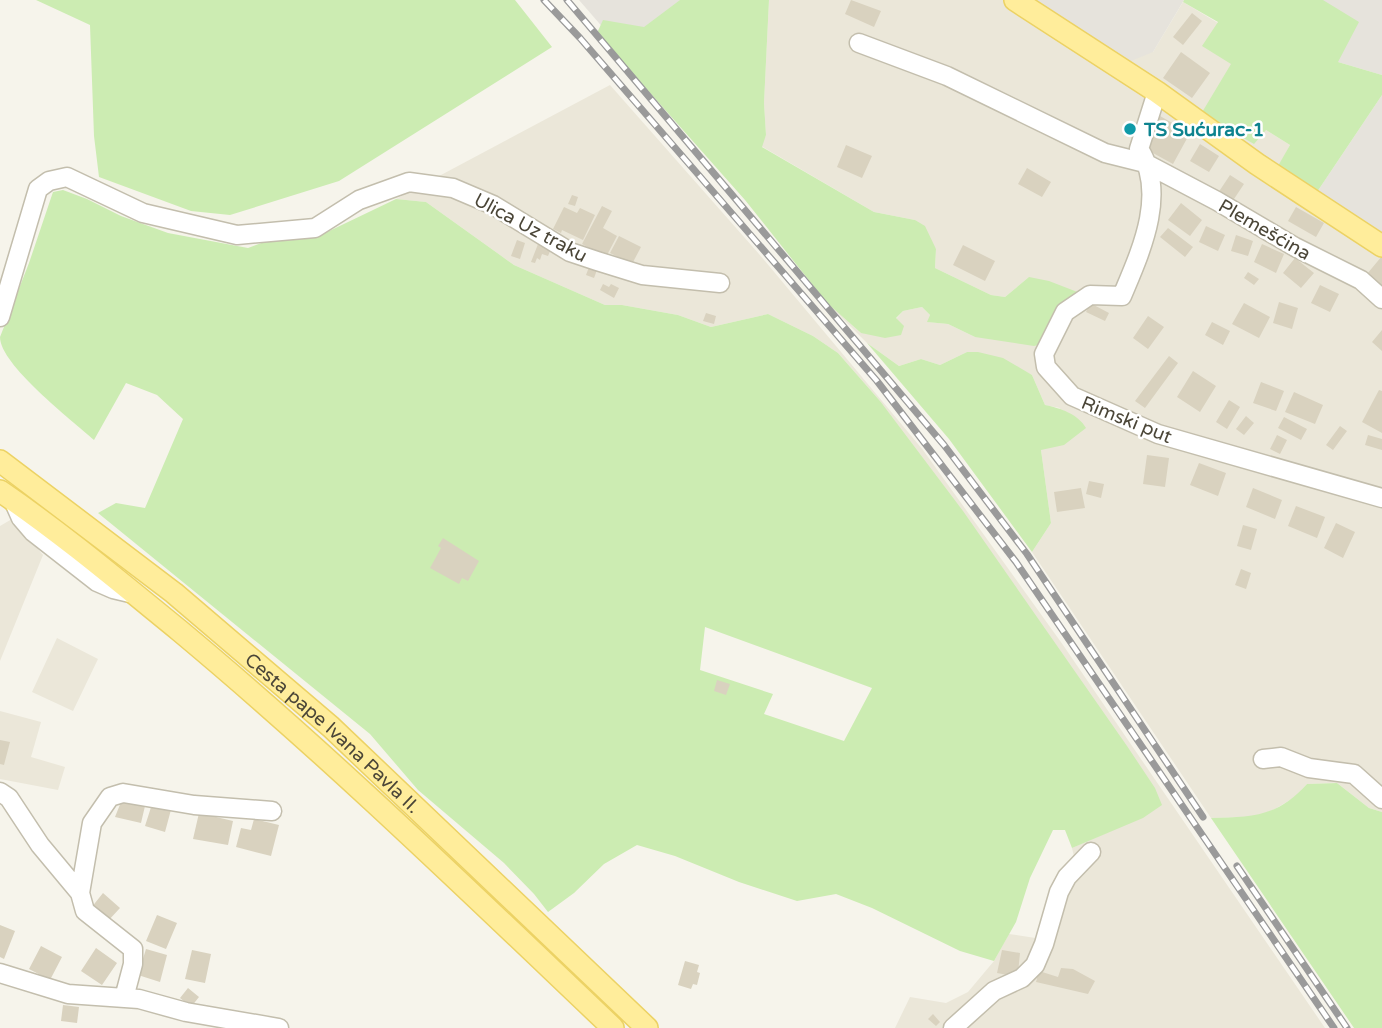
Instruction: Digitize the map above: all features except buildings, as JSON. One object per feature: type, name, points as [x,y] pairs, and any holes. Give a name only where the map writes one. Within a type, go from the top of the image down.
[{"type":"main road","points":[[1015,0],[1157,92],[1257,164],[1382,246]]},
{"type":"main road","name":"Cesta pape Ivana Pavla II.","points":[[0,461],[174,593],[289,690],[457,845],[647,1028]]},
{"type":"main road","name":"Cesta pape Ivana Pavla II.","points":[[7,496],[135,594],[252,692],[434,857],[612,1028]]},
{"type":"street","name":"Plemešćina","points":[[859,43],[947,76],[1105,153],[1145,163],[1295,247],[1361,280],[1382,299]]},
{"type":"street","name":"Rimski put","points":[[1157,92],[1139,149],[1152,193],[1143,245],[1122,296],[1090,295],[1065,312],[1044,354],[1046,366],[1072,396],[1158,434],[1382,498]]},
{"type":"street","name":"Ulica Uz traku","points":[[0,317],[38,189],[49,181],[67,177],[143,213],[237,235],[315,228],[359,200],[409,182],[453,188],[493,205],[570,252],[642,275],[720,283]]},
{"type":"street","points":[[1263,759],[1281,757],[1309,768],[1354,774],[1382,799]]},
{"type":"street","points":[[0,792],[9,798],[40,845],[80,893],[85,911],[133,949],[133,964],[124,998]]},
{"type":"street","points":[[80,893],[92,823],[110,797],[123,793],[194,805],[272,811]]},
{"type":"street","points":[[953,1028],[994,991],[1022,978],[1035,965],[1059,892],[1067,877],[1091,852]]},
{"type":"street","points":[[0,972],[68,994],[139,999],[185,1020],[279,1028]]},
{"type":"shaded area","points":[[579,0],[687,0],[618,45]]},
{"type":"shaded area","points":[[769,0],[1029,0],[1153,52],[1183,2],[1218,23],[1231,64],[1266,130],[1290,145],[1279,166],[1382,236],[1382,812],[1369,808],[1337,783],[1307,784],[1295,797],[1256,817],[1211,818],[1032,552],[1051,523],[1041,450],[1060,408],[1045,405],[1032,375],[967,352],[940,365],[921,359],[899,366],[867,343],[827,303],[861,333],[896,319],[903,311],[922,307],[930,315],[928,322],[948,324],[975,337],[1029,277],[1005,297],[991,295],[935,268],[936,249],[915,220],[874,212],[761,146],[766,135],[764,103]]},
{"type":"shaded area","points":[[1029,0],[1184,0],[1153,52],[1126,63]]},
{"type":"shaded area","points":[[1323,0],[1382,0],[1382,75],[1338,62]]},
{"type":"shaded area","points":[[610,85],[759,254],[923,450],[1063,645],[1325,1028],[895,1028],[910,997],[946,1003],[968,992],[994,961],[1009,934],[1042,939],[1075,861],[1072,848],[1105,833],[880,401],[838,353],[813,336],[768,314],[711,327],[678,315],[622,305],[605,305],[514,265],[426,202],[396,199]]},
{"type":"shaded area","points":[[1382,95],[1382,236],[1315,195]]},
{"type":"shaded area","points":[[12,519],[43,555],[0,661],[0,526]]},
{"type":"shaded area","points":[[57,638],[98,659],[73,711],[32,692]]},
{"type":"shaded area","points":[[0,711],[41,722],[31,757],[65,767],[58,790],[0,779]]},
{"type":"green space","points":[[36,0],[515,0],[552,47],[339,181],[230,215],[191,211],[99,177],[94,136],[90,25]]},
{"type":"green space","points":[[680,0],[769,0],[764,103],[766,135],[762,147],[874,212],[915,220],[925,226],[936,249],[935,268],[991,295],[1005,297],[1029,277],[1049,281],[1080,293],[1042,344],[1034,346],[975,337],[948,324],[927,322],[930,315],[922,307],[903,311],[896,318],[904,326],[901,335],[885,338],[861,333],[827,303],[745,200],[597,33],[603,20],[644,27]]},
{"type":"green space","points":[[1323,0],[1359,22],[1338,62],[1382,75],[1382,95],[1315,195],[1278,166],[1290,145],[1266,130],[1254,144],[1201,114],[1231,64],[1202,46],[1218,22],[1183,2]]},
{"type":"green space","points":[[63,190],[168,233],[248,248],[272,239],[323,234],[396,199],[426,202],[514,265],[605,305],[622,305],[678,315],[711,327],[768,314],[813,336],[838,353],[880,401],[963,511],[1127,746],[1155,788],[1162,805],[1143,818],[1072,848],[1065,830],[1053,830],[1030,878],[1016,922],[994,961],[960,951],[872,908],[836,894],[797,901],[739,882],[675,856],[637,845],[604,864],[574,893],[548,912],[504,863],[418,790],[370,734],[98,513],[116,503],[145,508],[183,419],[157,395],[126,383],[94,440],[24,377],[3,349],[0,337],[53,192]],"holes":[[[705,627],[872,688],[844,741],[764,714],[773,694],[700,670]]]},
{"type":"green space","points":[[867,343],[899,366],[921,359],[940,365],[967,352],[1003,358],[1032,375],[1045,405],[1068,412],[1083,423],[1086,428],[1064,445],[1041,450],[1051,523],[1032,552],[949,439]]},
{"type":"green space","points":[[1337,783],[1369,808],[1382,812],[1382,1028],[1354,1028],[1211,818],[1264,813],[1285,803],[1307,784]]},
{"type":"railway","points":[[544,0],[877,381],[1016,562],[1334,1028]]},
{"type":"railway","points":[[567,0],[944,445],[1027,554],[1203,817]]},
{"type":"railway","points":[[1237,866],[1347,1028]]},
{"type":"place","name":"TS Sućurac-1","points":[[1130,129]]}]
